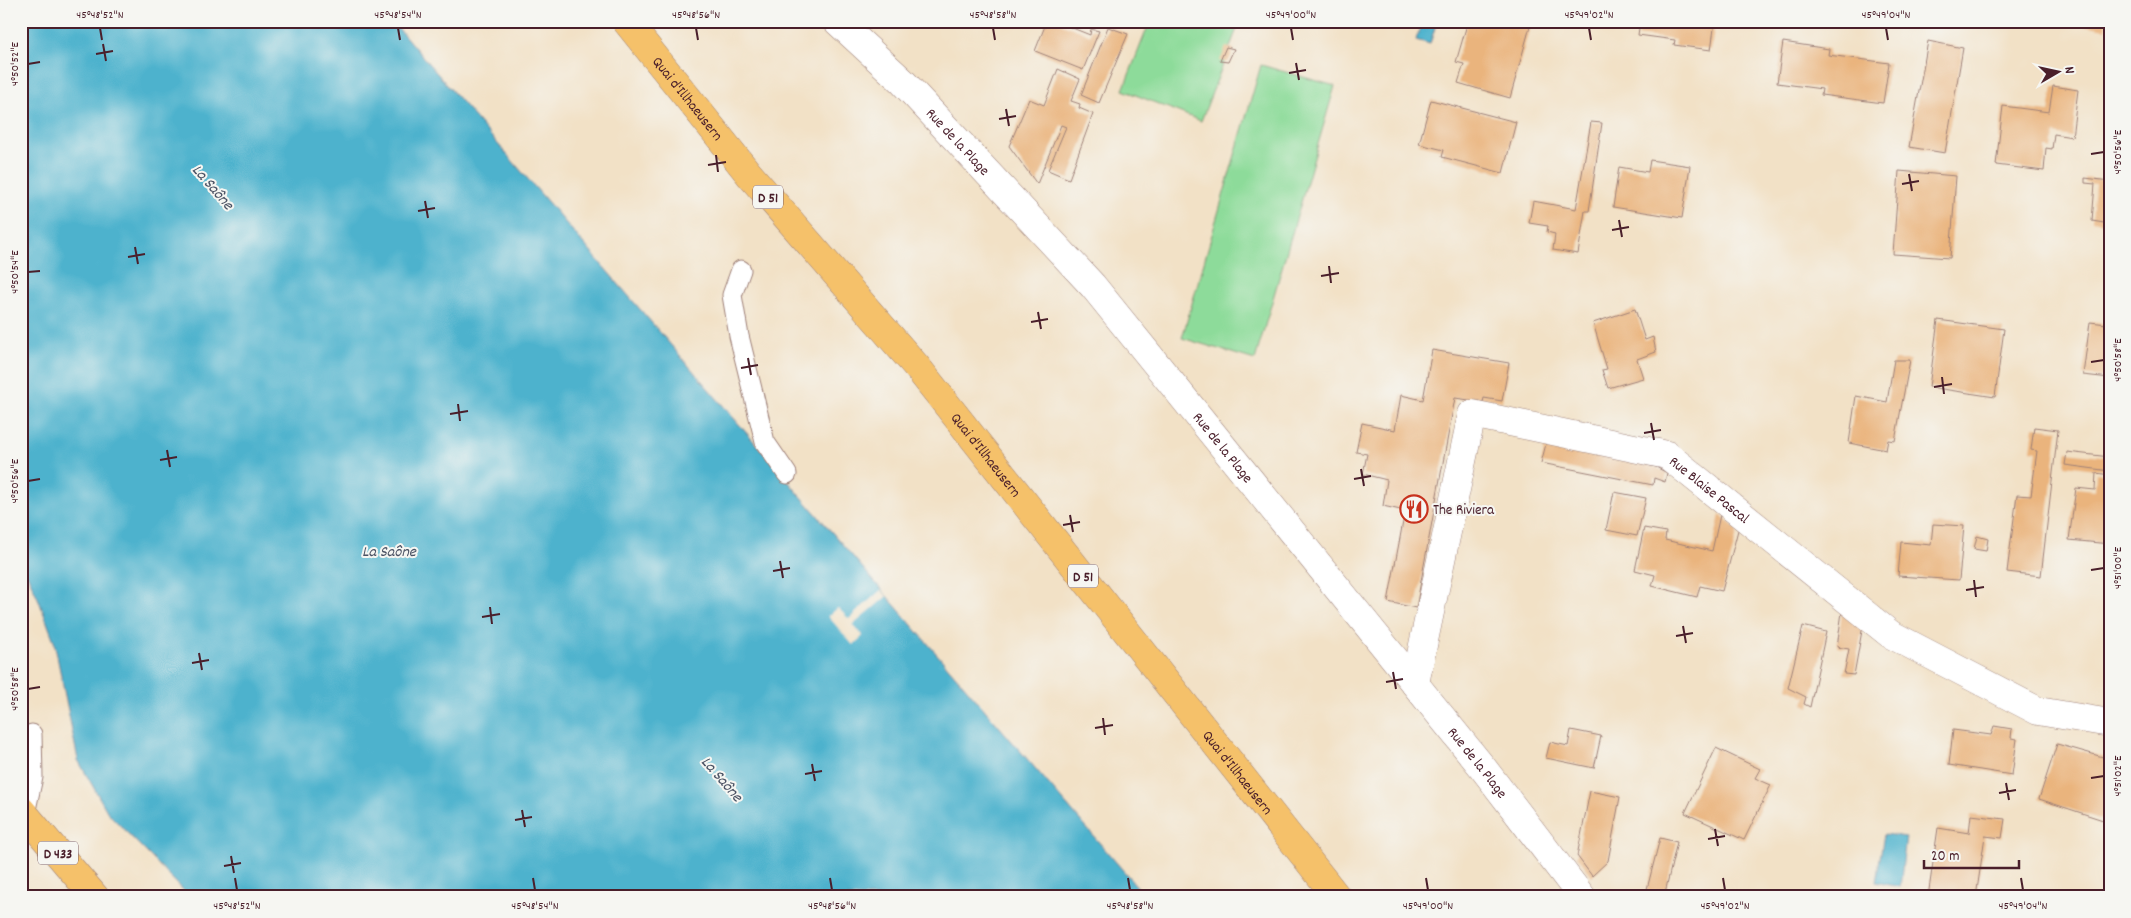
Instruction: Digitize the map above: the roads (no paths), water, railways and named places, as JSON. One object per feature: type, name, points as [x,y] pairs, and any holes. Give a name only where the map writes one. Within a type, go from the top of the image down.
[{"type":"main road","name":"Quai d'Illhaeusern","points":[[626,21],[748,174],[917,368],[1337,897]]},
{"type":"main road","name":"D 433","points":[[23,812],[95,897]]},
{"type":"street","name":"Rue de la Plage","points":[[837,21],[902,80],[1092,286],[1415,683],[1582,897]]},
{"type":"street","name":"Rue Blaise Pascal","points":[[1415,683],[1472,414],[1667,455],[1890,634],[2038,711],[2110,723]]},
{"type":"lane","points":[[741,270],[732,295],[739,336],[765,442],[787,474]]},
{"type":"lane","points":[[23,812],[33,777],[32,734]]},
{"type":"water","name":"La Saône","points":[[21,21],[392,21],[1146,897],[190,897],[108,813],[78,760],[54,641],[38,598],[27,574],[21,567]]},
{"type":"water","points":[[1422,21],[1437,21],[1430,44],[1416,40]]},
{"type":"water","points":[[1884,834],[1906,837],[1900,887],[1876,882]]},
{"type":"place","name":"The Riviera","points":[[1414,509]]}]
